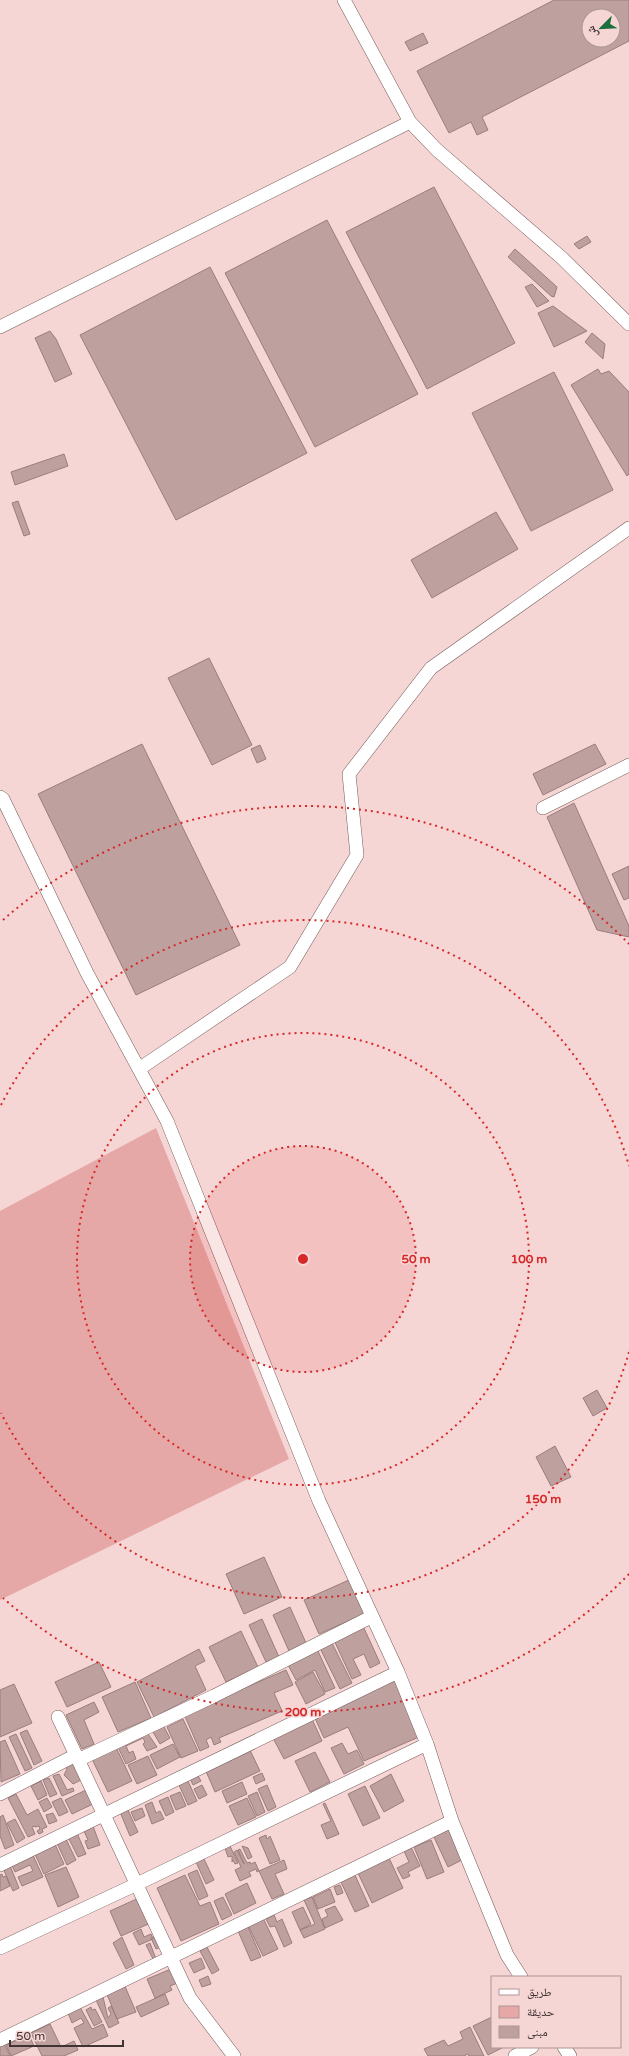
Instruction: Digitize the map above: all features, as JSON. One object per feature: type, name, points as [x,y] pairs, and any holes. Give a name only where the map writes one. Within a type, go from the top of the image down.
[{"type":"street","points":[[344,0],[410,122],[437,150],[562,258],[629,324]]},
{"type":"street","points":[[0,326],[410,122]]},
{"type":"street","points":[[139,1069],[290,967],[357,855],[349,774],[431,668],[629,528]]},
{"type":"street","points":[[543,808],[629,765]]},
{"type":"street","points":[[0,797],[3,799],[87,973],[167,1121],[319,1501],[398,1672],[427,1744],[452,1821],[507,1955],[520,1976]]},
{"type":"street","points":[[0,1794],[77,1757],[214,1696],[372,1617]]},
{"type":"street","points":[[0,1865],[398,1672]]},
{"type":"street","points":[[58,1717],[190,1998],[234,2056]]},
{"type":"street","points":[[0,1948],[137,1884],[427,1744]]},
{"type":"street","points":[[0,2040],[452,1821]]},
{"type":"street","points":[[515,2056],[530,2048]]},
{"type":"green space","points":[[156,1128],[289,1459],[0,1600],[0,1211]]},
{"type":"building","points":[[554,0],[629,0],[629,41],[621,45],[621,8],[581,8],[581,48],[615,48],[482,117],[488,130],[477,135],[471,122],[449,133],[417,71]]},
{"type":"building","points":[[423,33],[428,43],[410,51],[405,42]]},
{"type":"building","points":[[434,187],[515,343],[427,389],[346,232]]},
{"type":"building","points":[[327,220],[418,394],[315,447],[225,273]]},
{"type":"building","points":[[587,236],[591,242],[579,249],[574,244]]},
{"type":"building","points":[[515,249],[557,287],[554,297],[551,296],[508,257]]},
{"type":"building","points":[[210,267],[307,453],[176,520],[80,335]]},
{"type":"building","points":[[532,284],[549,301],[537,307],[525,287]]},
{"type":"building","points":[[553,306],[587,331],[554,347],[538,313]]},
{"type":"building","points":[[50,331],[56,339],[72,374],[55,382],[35,338]]},
{"type":"building","points":[[592,333],[605,344],[603,359],[585,342]]},
{"type":"building","points":[[598,369],[601,374],[609,371],[629,392],[629,474],[627,476],[571,385]]},
{"type":"building","points":[[554,372],[613,490],[531,531],[472,413]]},
{"type":"building","points":[[64,454],[68,466],[15,485],[11,472]]},
{"type":"building","points":[[18,501],[30,534],[24,536],[12,503]]},
{"type":"building","points":[[496,512],[518,549],[432,598],[411,560]]},
{"type":"building","points":[[209,658],[252,745],[212,765],[168,678]]},
{"type":"building","points":[[142,744],[240,945],[136,995],[38,794]]},
{"type":"building","points":[[595,744],[606,764],[543,795],[533,774]]},
{"type":"building","points":[[260,745],[266,759],[257,763],[251,749]]},
{"type":"building","points":[[574,803],[629,926],[629,937],[597,930],[547,817]]},
{"type":"building","points":[[629,866],[629,898],[624,900],[612,874]]},
{"type":"building","points":[[597,1390],[607,1408],[593,1416],[583,1398]]},
{"type":"building","points":[[555,1446],[571,1477],[551,1486],[536,1457]]},
{"type":"building","points":[[264,1557],[282,1597],[244,1614],[226,1574]]},
{"type":"building","points":[[349,1580],[364,1614],[319,1634],[304,1600]]},
{"type":"building","points":[[290,1607],[306,1643],[289,1651],[273,1615]]},
{"type":"building","points":[[262,1619],[279,1657],[266,1662],[249,1625]]},
{"type":"building","points":[[362,1624],[380,1663],[370,1668],[364,1654],[353,1659],[361,1675],[352,1679],[333,1638]]},
{"type":"building","points":[[241,1631],[258,1667],[226,1682],[209,1647]]},
{"type":"building","points":[[331,1641],[352,1683],[340,1689],[319,1646]]},
{"type":"building","points":[[199,1649],[205,1661],[195,1666],[206,1690],[154,1717],[137,1682]]},
{"type":"building","points":[[317,1649],[335,1688],[325,1692],[315,1670],[296,1680],[287,1663]]},
{"type":"building","points":[[99,1662],[111,1687],[67,1707],[55,1682]]},
{"type":"building","points":[[286,1670],[293,1685],[274,1693],[282,1711],[219,1738],[221,1742],[214,1745],[211,1737],[206,1740],[209,1747],[200,1751],[184,1714]]},
{"type":"building","points":[[313,1672],[325,1694],[306,1704],[295,1682]]},
{"type":"building","points":[[396,1679],[421,1736],[364,1761],[348,1727],[324,1738],[314,1716]]},
{"type":"building","points":[[135,1682],[151,1718],[118,1732],[102,1697]]},
{"type":"building","points":[[14,1684],[32,1723],[0,1737],[0,1690]]},
{"type":"building","points":[[94,1702],[99,1712],[84,1720],[94,1744],[82,1749],[66,1715]]},
{"type":"building","points":[[183,1719],[198,1751],[181,1758],[167,1727]]},
{"type":"building","points":[[312,1719],[322,1741],[284,1759],[273,1738]]},
{"type":"building","points":[[163,1725],[170,1738],[160,1744],[153,1732]]},
{"type":"building","points":[[27,1730],[42,1761],[34,1765],[20,1733]]},
{"type":"building","points":[[16,1734],[32,1768],[25,1771],[9,1737]]},
{"type":"building","points":[[148,1734],[157,1747],[147,1751],[143,1744],[145,1742],[143,1738],[126,1746],[129,1753],[133,1751],[136,1759],[126,1764],[117,1745]]},
{"type":"building","points":[[5,1740],[20,1774],[1,1782],[0,1742]]},
{"type":"building","points":[[342,1743],[348,1754],[357,1750],[364,1764],[344,1774],[331,1748]]},
{"type":"building","points":[[173,1744],[180,1757],[157,1769],[150,1755]]},
{"type":"building","points":[[115,1745],[132,1781],[108,1792],[91,1757]]},
{"type":"building","points":[[249,1748],[260,1771],[215,1792],[205,1769]]},
{"type":"building","points":[[315,1752],[330,1782],[310,1792],[295,1761]]},
{"type":"building","points":[[148,1756],[157,1775],[137,1784],[128,1765]]},
{"type":"building","points":[[74,1759],[83,1779],[73,1784],[64,1775],[67,1769],[65,1763]]},
{"type":"building","points":[[196,1772],[201,1781],[193,1785],[189,1776]]},
{"type":"building","points":[[262,1773],[265,1780],[256,1784],[253,1777]]},
{"type":"building","points":[[59,1774],[67,1790],[73,1788],[74,1791],[62,1796],[53,1776]]},
{"type":"building","points":[[391,1774],[404,1801],[384,1812],[370,1786]]},
{"type":"building","points":[[49,1778],[57,1794],[50,1797],[43,1780]]},
{"type":"building","points":[[41,1781],[47,1795],[38,1800],[31,1786]]},
{"type":"building","points":[[188,1781],[197,1801],[188,1805],[179,1785]]},
{"type":"building","points":[[242,1782],[247,1794],[227,1803],[222,1791]]},
{"type":"building","points":[[202,1785],[207,1795],[199,1799],[194,1789]]},
{"type":"building","points":[[267,1785],[276,1807],[268,1811],[258,1789]]},
{"type":"building","points":[[365,1786],[380,1818],[363,1826],[348,1794]]},
{"type":"building","points":[[86,1790],[93,1804],[72,1814],[65,1800]]},
{"type":"building","points":[[180,1792],[186,1806],[176,1810],[170,1796]]},
{"type":"building","points":[[257,1792],[265,1812],[257,1816],[248,1796]]},
{"type":"building","points":[[16,1794],[27,1815],[38,1809],[47,1827],[42,1829],[43,1832],[39,1834],[37,1831],[40,1829],[39,1826],[32,1827],[35,1834],[28,1837],[8,1798]]},
{"type":"building","points":[[168,1797],[174,1812],[166,1816],[159,1801]]},
{"type":"building","points":[[47,1798],[52,1807],[44,1812],[39,1802]]},
{"type":"building","points":[[61,1798],[68,1812],[59,1816],[52,1802]]},
{"type":"building","points":[[247,1798],[256,1817],[238,1825],[229,1806]]},
{"type":"building","points":[[152,1802],[156,1813],[160,1811],[164,1819],[152,1824],[145,1805]]},
{"type":"building","points":[[325,1803],[339,1834],[327,1839],[321,1825],[331,1821],[323,1804]]},
{"type":"building","points":[[127,1808],[138,1832],[130,1836],[120,1812]]},
{"type":"building","points":[[142,1808],[145,1816],[135,1821],[131,1812]]},
{"type":"building","points":[[53,1813],[57,1821],[49,1824],[46,1815]]},
{"type":"building","points":[[3,1815],[14,1845],[5,1849],[0,1836],[0,1817]]},
{"type":"building","points":[[15,1819],[25,1838],[17,1843],[7,1823]]},
{"type":"building","points":[[93,1826],[100,1845],[88,1849],[85,1841],[88,1840],[83,1829]]},
{"type":"building","points":[[449,1827],[464,1859],[448,1867],[433,1835]]},
{"type":"building","points":[[77,1833],[86,1854],[78,1857],[68,1837]]},
{"type":"building","points":[[266,1835],[267,1839],[270,1836],[280,1860],[270,1864],[259,1838]]},
{"type":"building","points":[[66,1839],[76,1860],[67,1865],[57,1843]]},
{"type":"building","points":[[431,1840],[444,1872],[427,1879],[414,1847]]},
{"type":"building","points":[[54,1842],[64,1864],[44,1874],[34,1852]]},
{"type":"building","points":[[230,1846],[238,1863],[235,1864],[233,1860],[232,1862],[232,1856],[228,1857],[225,1848]]},
{"type":"building","points":[[242,1846],[248,1848],[252,1857],[248,1859]]},
{"type":"building","points":[[411,1847],[420,1866],[408,1872],[410,1876],[403,1879],[397,1868],[409,1862],[404,1851]]},
{"type":"building","points":[[240,1849],[247,1863],[250,1862],[251,1864],[255,1862],[259,1871],[257,1872],[256,1869],[249,1872],[251,1876],[240,1881],[235,1870],[241,1867],[234,1852],[237,1850],[244,1864],[238,1850]]},
{"type":"building","points":[[32,1853],[43,1877],[22,1886],[18,1877],[33,1871],[30,1865],[15,1872],[11,1863]]},
{"type":"building","points":[[389,1858],[403,1888],[372,1903],[358,1873]]},
{"type":"building","points":[[204,1859],[214,1880],[206,1884],[196,1862]]},
{"type":"building","points":[[284,1860],[287,1869],[275,1874],[284,1894],[272,1899],[259,1871]]},
{"type":"building","points":[[9,1863],[19,1888],[13,1891],[2,1866]]},
{"type":"building","points":[[66,1867],[79,1897],[58,1907],[45,1875]]},
{"type":"building","points":[[197,1870],[208,1896],[199,1900],[188,1874]]},
{"type":"building","points":[[354,1873],[369,1906],[355,1912],[340,1880]]},
{"type":"building","points":[[2,1874],[3,1877],[6,1876],[10,1886],[0,1891],[0,1875]]},
{"type":"building","points":[[185,1875],[200,1906],[210,1902],[219,1924],[181,1941],[157,1888]]},
{"type":"building","points":[[247,1883],[256,1903],[234,1914],[225,1894]]},
{"type":"building","points":[[340,1885],[343,1893],[337,1895],[334,1887]]},
{"type":"building","points":[[330,1889],[335,1902],[318,1909],[313,1897]]},
{"type":"building","points":[[141,1897],[153,1922],[121,1936],[110,1911]]},
{"type":"building","points":[[223,1897],[232,1915],[222,1920],[214,1901]]},
{"type":"building","points":[[312,1897],[325,1929],[304,1938],[300,1930],[315,1924],[304,1900]]},
{"type":"building","points":[[335,1906],[343,1920],[325,1928],[322,1919],[328,1916],[325,1910]]},
{"type":"building","points":[[303,1907],[311,1924],[300,1930],[292,1912]]},
{"type":"building","points":[[274,1915],[277,1922],[282,1919],[292,1943],[284,1947],[275,1926],[270,1927],[266,1919]]},
{"type":"building","points":[[263,1918],[278,1949],[263,1956],[248,1925]]},
{"type":"building","points":[[248,1927],[261,1957],[251,1961],[238,1931]]},
{"type":"building","points":[[141,1929],[144,1937],[151,1934],[153,1939],[139,1945],[133,1933]]},
{"type":"building","points":[[158,1935],[163,1946],[156,1949],[151,1938]]},
{"type":"building","points":[[122,1937],[134,1965],[126,1969],[113,1943]]},
{"type":"building","points":[[150,1943],[156,1959],[154,1961],[146,1945]]},
{"type":"building","points":[[207,1947],[219,1970],[212,1974],[200,1951]]},
{"type":"building","points":[[201,1958],[205,1968],[194,1973],[189,1963]]},
{"type":"building","points":[[171,1969],[180,1982],[170,1986],[172,1990],[155,1998],[147,1979]]},
{"type":"building","points":[[208,1976],[211,1984],[202,1987],[199,1980]]},
{"type":"building","points":[[124,1984],[136,2012],[117,2019],[106,1992]]},
{"type":"building","points":[[165,1994],[169,2004],[141,2017],[136,2007]]},
{"type":"building","points":[[103,1997],[108,2018],[111,2014],[108,2008],[111,2006],[119,2023],[109,2028],[96,2000]]},
{"type":"building","points":[[80,2007],[92,2029],[103,2024],[108,2036],[83,2047],[74,2028],[84,2023],[81,2018],[72,2023],[68,2013]]},
{"type":"building","points":[[91,2007],[92,2010],[95,2009],[102,2022],[94,2026],[86,2010]]},
{"type":"building","points":[[491,2017],[491,2048],[502,2048],[488,2055],[473,2026]]},
{"type":"building","points":[[50,2024],[61,2047],[74,2041],[78,2050],[64,2056],[42,2056],[31,2033]]},
{"type":"building","points":[[470,2027],[484,2056],[469,2056],[468,2054],[464,2056],[428,2056],[424,2049],[444,2040],[448,2046],[463,2039],[460,2032]]},
{"type":"building","points":[[29,2035],[34,2046],[11,2056],[6,2045]]},
{"type":"building","points":[[4,2044],[10,2056],[0,2056],[0,2046]]}]
